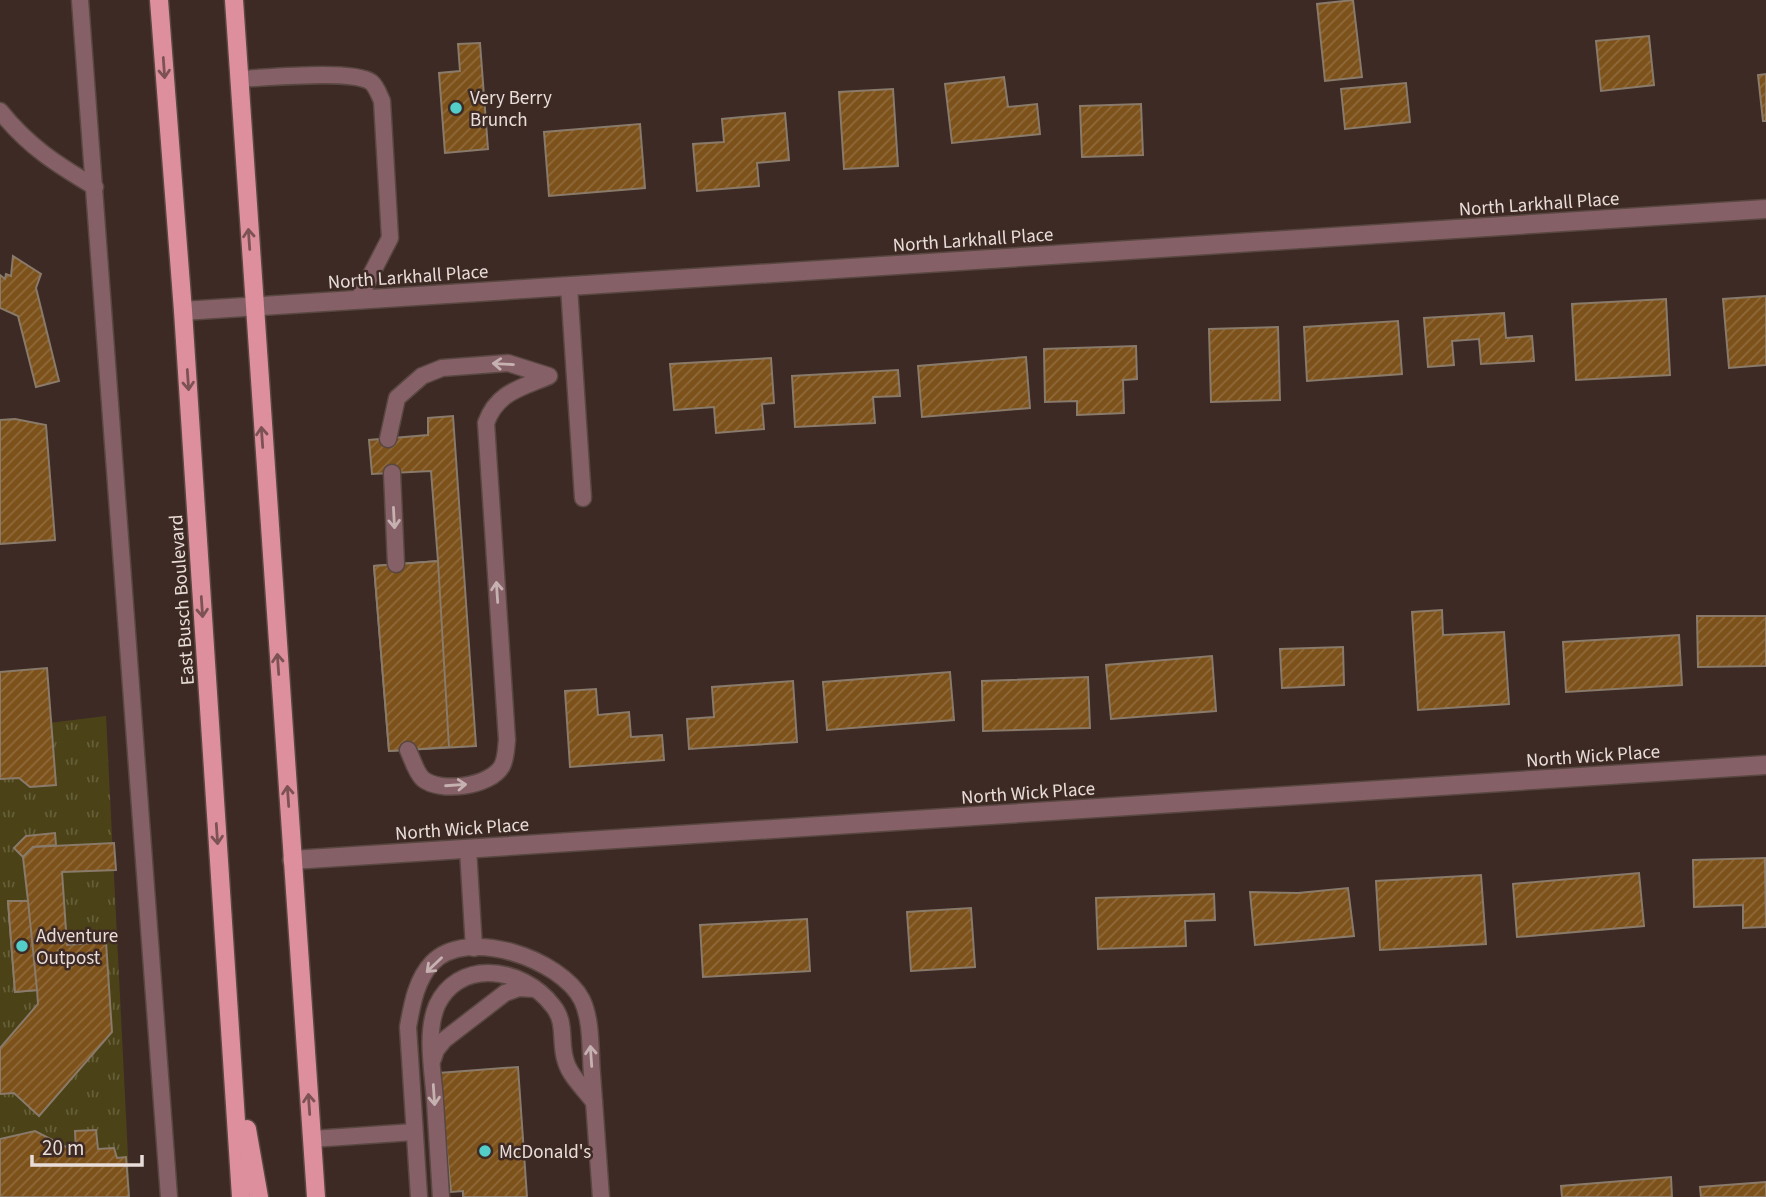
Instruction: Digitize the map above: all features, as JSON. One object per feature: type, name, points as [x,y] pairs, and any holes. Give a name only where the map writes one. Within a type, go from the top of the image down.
[{"type":"main road","name":"East Busch Boulevard","points":[[159,0],[183,311],[241,1197]]},
{"type":"main road","points":[[237,1],[253,307],[316,1197]]},
{"type":"main road","points":[[230,1036],[259,1197]]},
{"type":"street","name":"North Larkhall Place","points":[[183,311],[1766,209]]},
{"type":"street","name":"North Wick Place","points":[[292,860],[1766,765]]},
{"type":"lane","points":[[80,0],[169,1197]]},
{"type":"lane","points":[[239,79],[338,75],[370,81],[378,92],[382,101],[390,238],[358,300]]},
{"type":"lane","points":[[0,111],[19,135],[57,164],[94,187]]},
{"type":"lane","points":[[569,287],[583,498]]},
{"type":"lane","points":[[388,439],[397,398],[422,376],[442,368],[508,363],[549,376]]},
{"type":"lane","points":[[408,750],[421,778],[437,787],[477,784],[492,777],[503,765],[508,740],[486,423],[491,408],[502,396],[549,376],[574,374]]},
{"type":"lane","points":[[392,473],[397,564]]},
{"type":"lane","points":[[468,849],[474,947]]},
{"type":"lane","points":[[419,1197],[408,1027],[412,1004],[420,981],[433,961],[453,951],[474,947],[509,950],[535,959],[563,977],[582,1000],[589,1028],[601,1197]]},
{"type":"lane","points":[[441,1197],[432,1030],[437,1006],[447,989],[461,979],[478,973],[497,973],[515,978],[535,989],[555,1008],[562,1024],[566,1063],[594,1102]]},
{"type":"lane","points":[[432,1063],[436,1050],[444,1040],[505,993],[519,988],[535,989]]},
{"type":"lane","points":[[312,1139],[414,1132]]},
{"type":"green space","points":[[106,716],[130,1197],[0,1197],[0,729]]},
{"type":"building","points":[[1353,0],[1362,77],[1325,81],[1317,4]]},
{"type":"building","points":[[1649,36],[1654,85],[1601,91],[1596,41]]},
{"type":"building","points":[[480,43],[488,149],[445,153],[439,73],[460,71],[458,44]]},
{"type":"building","points":[[1766,74],[1766,121],[1763,121],[1758,75]]},
{"type":"building","points":[[1004,77],[1008,107],[1037,104],[1040,134],[952,143],[945,84]]},
{"type":"building","points":[[1406,83],[1410,122],[1345,129],[1341,89]]},
{"type":"building","points":[[893,89],[898,166],[844,169],[839,92]]},
{"type":"building","points":[[1141,104],[1143,155],[1082,157],[1080,106]]},
{"type":"building","points":[[785,113],[789,160],[757,163],[759,186],[697,191],[693,144],[724,142],[722,119]]},
{"type":"building","points":[[640,124],[645,188],[549,196],[544,132]]},
{"type":"building","points":[[13,256],[41,274],[36,288],[59,381],[36,387],[18,316],[0,308],[0,275],[5,279],[6,274],[11,276]]},
{"type":"building","points":[[1766,296],[1766,365],[1729,368],[1723,299]]},
{"type":"building","points":[[1666,299],[1670,375],[1576,380],[1572,304]]},
{"type":"building","points":[[1504,313],[1506,338],[1532,336],[1534,361],[1481,364],[1479,339],[1452,341],[1454,365],[1428,367],[1424,318]]},
{"type":"building","points":[[1398,321],[1402,374],[1307,381],[1304,327]]},
{"type":"building","points":[[1278,327],[1280,400],[1211,402],[1209,329]]},
{"type":"building","points":[[1136,346],[1137,379],[1123,380],[1124,413],[1077,415],[1077,401],[1045,402],[1044,349]]},
{"type":"building","points":[[1026,357],[1030,408],[922,417],[918,366]]},
{"type":"building","points":[[771,358],[774,403],[762,404],[764,429],[716,433],[714,407],[674,410],[670,364]]},
{"type":"building","points":[[898,370],[900,396],[873,397],[875,423],[795,427],[792,376]]},
{"type":"building","points":[[453,416],[476,746],[389,751],[374,566],[438,561],[431,471],[372,474],[369,440],[428,435],[428,418]]},
{"type":"building","points":[[15,419],[46,425],[55,540],[0,544],[0,420]]},
{"type":"building","points":[[438,561],[449,747],[389,751],[374,566]]},
{"type":"building","points":[[1442,610],[1443,635],[1504,632],[1509,704],[1418,710],[1412,612]]},
{"type":"building","points":[[1697,616],[1766,616],[1766,666],[1698,667]]},
{"type":"building","points":[[1679,635],[1682,685],[1566,692],[1563,642]]},
{"type":"building","points":[[1343,647],[1344,685],[1282,688],[1280,649]]},
{"type":"building","points":[[1212,656],[1216,711],[1111,719],[1106,665]]},
{"type":"building","points":[[47,668],[56,785],[30,787],[19,778],[0,779],[0,672]]},
{"type":"building","points":[[950,672],[954,720],[827,730],[823,682]]},
{"type":"building","points":[[1088,677],[1090,728],[983,731],[982,681]]},
{"type":"building","points":[[793,681],[797,742],[689,749],[687,719],[714,717],[712,687]]},
{"type":"building","points":[[596,689],[598,715],[629,712],[631,737],[662,735],[664,760],[570,767],[565,691]]},
{"type":"building","points":[[55,833],[56,845],[33,847],[23,857],[14,848],[26,836]]},
{"type":"building","points":[[114,843],[116,870],[62,872],[67,945],[106,942],[112,1032],[39,1116],[14,1093],[0,1094],[0,1048],[38,1004],[37,990],[15,992],[8,901],[28,901],[23,857],[33,847]]},
{"type":"building","points":[[1765,858],[1766,927],[1743,928],[1743,905],[1694,907],[1693,860]]},
{"type":"building","points":[[1639,873],[1644,926],[1517,937],[1513,884]]},
{"type":"building","points":[[1481,875],[1486,944],[1380,950],[1376,881]]},
{"type":"building","points":[[1348,888],[1354,936],[1255,945],[1250,892],[1298,893]]},
{"type":"building","points":[[1214,894],[1215,920],[1185,921],[1186,946],[1098,949],[1096,898]]},
{"type":"building","name":"Adventure Outpost","points":[[8,901],[28,901],[37,990],[15,992]]},
{"type":"building","points":[[971,908],[975,967],[911,971],[907,912]]},
{"type":"building","points":[[807,919],[810,971],[703,977],[700,925]]},
{"type":"building","points":[[518,1067],[527,1197],[463,1197],[463,1191],[451,1192],[439,1073]]},
{"type":"building","points":[[96,1130],[98,1149],[114,1148],[117,1158],[126,1157],[129,1197],[0,1197],[0,1139],[35,1131],[76,1152],[75,1131]]},
{"type":"building","points":[[1671,1177],[1672,1197],[1562,1197],[1561,1186]]},
{"type":"building","points":[[1766,1182],[1766,1197],[1701,1197],[1700,1187]]},
{"type":"place","name":"Very Berry Brunch","points":[[456,108]]},
{"type":"place","name":"Adventure Outpost","points":[[22,946]]},
{"type":"place","name":"McDonald's","points":[[485,1151]]}]
